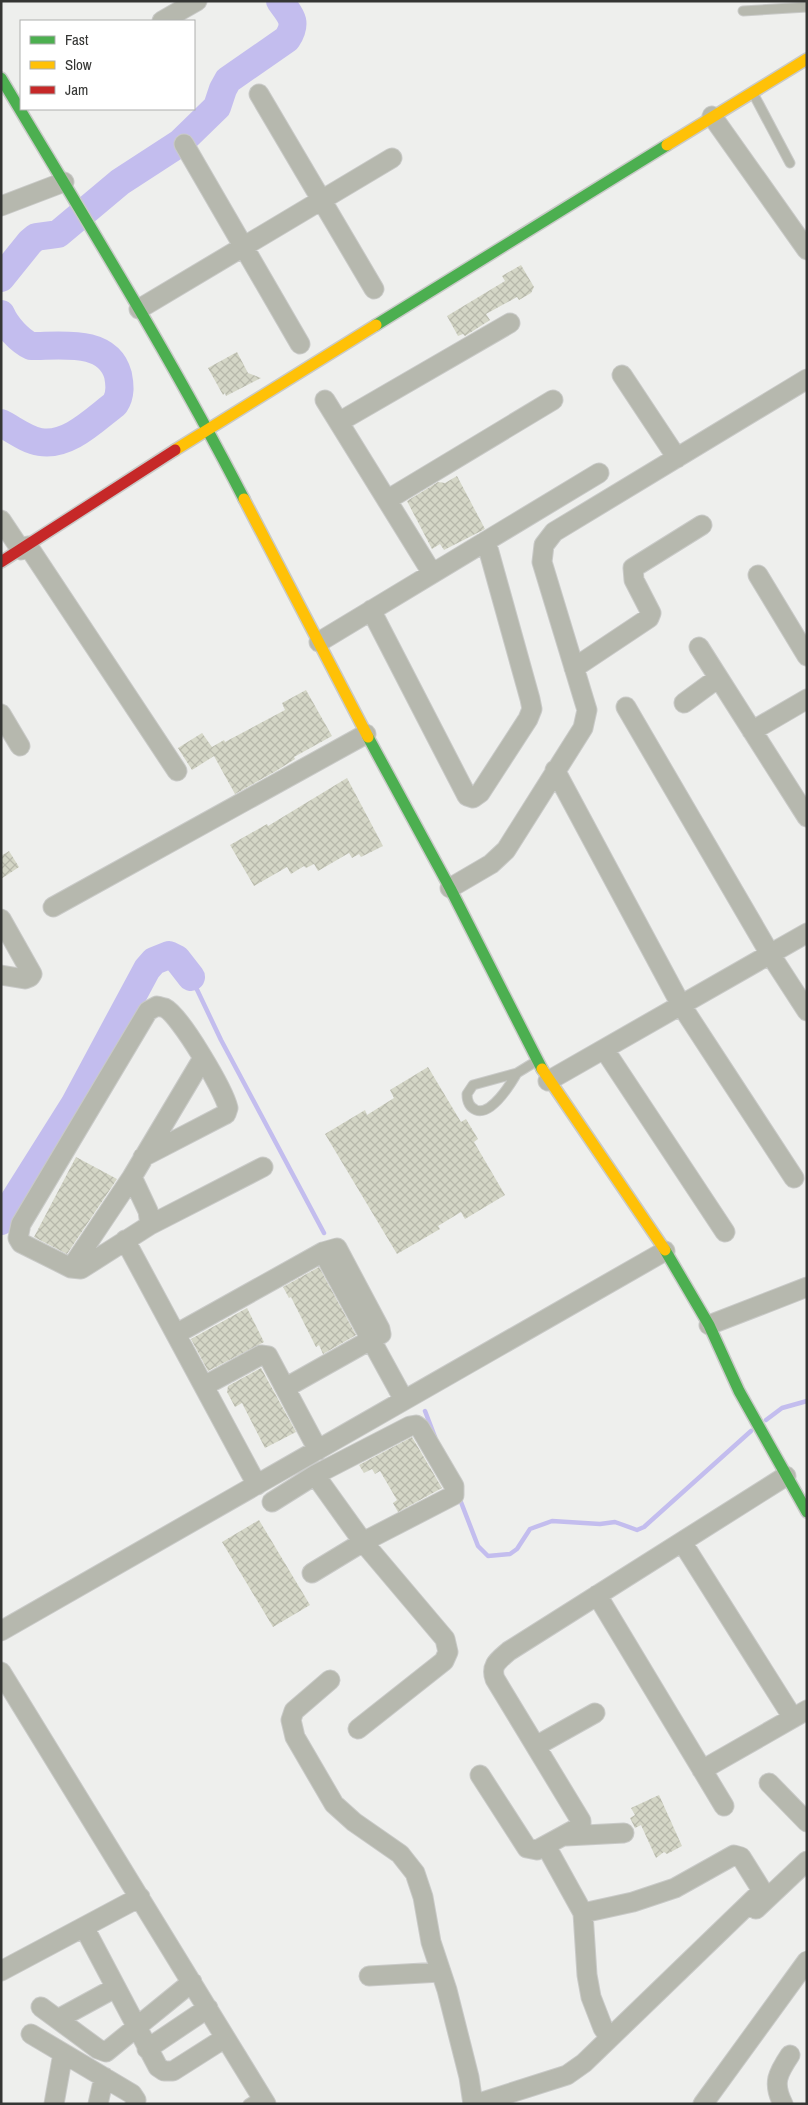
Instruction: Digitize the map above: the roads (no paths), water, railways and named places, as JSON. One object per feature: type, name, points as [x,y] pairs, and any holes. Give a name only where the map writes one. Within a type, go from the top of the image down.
[{"type":"street","points":[[164,20],[197,1]]},
{"type":"street","points":[[1,562],[208,429],[807,59]]},
{"type":"street","points":[[1,78],[18,102]]},
{"type":"street","points":[[259,94],[374,289]]},
{"type":"street","points":[[23,110],[208,429],[366,734],[450,888],[537,1061],[665,1251],[709,1325],[739,1391],[807,1512]]},
{"type":"street","points":[[712,116],[807,250]]},
{"type":"street","points":[[184,144],[242,248],[300,344]]},
{"type":"street","points":[[139,309],[392,158]]},
{"type":"street","points":[[1,206],[68,189]]},
{"type":"street","points":[[339,422],[510,323]]},
{"type":"street","points":[[622,375],[677,458]]},
{"type":"street","points":[[450,888],[491,864],[506,850],[583,728],[586,719],[587,710],[542,562],[544,545],[554,532],[807,379]]},
{"type":"street","points":[[325,400],[432,573]]},
{"type":"street","points":[[387,500],[553,400]]},
{"type":"street","points":[[319,642],[599,473]]},
{"type":"street","points":[[1,520],[25,548],[177,771]]},
{"type":"street","points":[[574,668],[649,618],[651,613],[634,580],[633,568],[702,525]]},
{"type":"street","points":[[372,610],[467,796],[472,798],[480,793],[528,719],[532,709],[486,541]]},
{"type":"street","points":[[758,575],[807,656]]},
{"type":"street","points":[[698,647],[807,817]]},
{"type":"street","points":[[684,703],[718,678]]},
{"type":"street","points":[[752,731],[807,699]]},
{"type":"street","points":[[626,707],[770,954],[807,1011]]},
{"type":"street","points":[[1,714],[20,746]]},
{"type":"street","points":[[53,907],[366,734]]},
{"type":"street","points":[[555,770],[681,1005],[794,1178]]},
{"type":"street","points":[[1,919],[32,974],[25,979],[1,975]]},
{"type":"street","points":[[548,1080],[807,933]]},
{"type":"street","points":[[143,1157],[226,1114],[227,1102],[204,1058],[172,1014],[165,1008],[157,1006],[148,1011],[18,1232],[18,1238],[21,1243],[70,1268],[81,1270],[150,1225],[264,1166]]},
{"type":"street","points":[[604,1049],[725,1232]]},
{"type":"street","points":[[70,1268],[132,1177],[204,1058]]},
{"type":"street","points":[[132,1177],[148,1211],[150,1225]]},
{"type":"street","points":[[125,1240],[257,1484]]},
{"type":"street","points":[[1,1631],[665,1251]]},
{"type":"street","points":[[176,1334],[323,1252],[404,1400]]},
{"type":"street","points":[[709,1325],[807,1287]]},
{"type":"street","points":[[285,1388],[371,1341]]},
{"type":"street","points":[[204,1386],[261,1356],[268,1356],[285,1388],[325,1445],[344,1461]]},
{"type":"street","points":[[272,1502],[315,1475],[410,1426],[416,1425],[420,1428],[455,1491],[454,1495],[363,1542],[312,1573]]},
{"type":"street","points":[[315,1475],[363,1542],[445,1639],[448,1652],[444,1661],[358,1730]]},
{"type":"street","points":[[480,1775],[527,1848],[537,1850],[581,1826],[581,1821],[494,1679],[492,1671],[494,1664],[508,1651],[786,1476]]},
{"type":"street","points":[[682,1542],[800,1714],[702,1770]]},
{"type":"street","points":[[597,1595],[724,1806]]},
{"type":"street","points":[[1,1672],[208,2008],[258,2101]]},
{"type":"street","points":[[330,1680],[294,1711],[291,1720],[295,1737],[334,1804],[354,1822],[400,1854],[415,1873],[431,1942],[441,1972],[475,2104],[567,2075],[584,2063],[761,1889],[741,1857],[734,1855],[675,1888],[633,1902],[583,1913]]},
{"type":"street","points":[[536,1746],[595,1713]]},
{"type":"street","points":[[769,1783],[807,1822]]},
{"type":"street","points":[[564,1836],[624,1833]]},
{"type":"street","points":[[546,1846],[583,1913],[587,1975],[591,1997],[603,2028],[609,2037]]},
{"type":"street","points":[[516,2104],[584,2077],[596,2068],[701,1962],[807,1861]]},
{"type":"street","points":[[1,1972],[140,1897]]},
{"type":"street","points":[[84,1927],[136,2029],[158,2067],[164,2071],[173,2071],[225,2038]]},
{"type":"street","points":[[703,2104],[807,1961]]},
{"type":"street","points":[[369,1976],[441,1972]]},
{"type":"street","points":[[41,2008],[98,2049],[106,2052],[192,1982]]},
{"type":"street","points":[[58,2019],[115,1988]]},
{"type":"street","points":[[147,2049],[208,2008]]},
{"type":"street","points":[[31,2034],[132,2094],[136,2104]]},
{"type":"street","points":[[54,2104],[63,2053]]},
{"type":"street","points":[[783,2104],[779,2096],[777,2084],[779,2072],[790,2055]]},
{"type":"street","points":[[98,2104],[104,2077]]},
{"type":"lane","points":[[743,11],[807,7]]},
{"type":"lane","points":[[752,92],[790,163]]},
{"type":"lane","points":[[517,1073],[511,1085],[488,1110],[478,1111],[467,1102],[466,1094],[473,1085],[517,1073],[537,1061]]},
{"type":"waterway","points":[[1,278],[36,237],[58,234],[120,182],[180,143],[217,107],[228,80],[287,39],[293,23],[280,1]]},
{"type":"waterway","points":[[1,314],[14,333],[31,346],[69,345],[94,350],[104,355],[113,363],[120,386],[115,404],[80,431],[61,440],[50,442],[35,441],[1,423]]},
{"type":"waterway","points":[[1,1221],[74,1105],[147,969],[154,961],[169,955],[177,959],[191,977]]},
{"type":"waterway","points":[[191,977],[221,1040],[324,1233]]},
{"type":"waterway","points":[[766,1420],[782,1408],[807,1401]]},
{"type":"waterway","points":[[425,1411],[435,1437]]},
{"type":"waterway","points":[[459,1497],[478,1546],[488,1556],[510,1554],[517,1549],[530,1529],[552,1521],[600,1524],[615,1522],[637,1530],[644,1527],[751,1431]]}]
